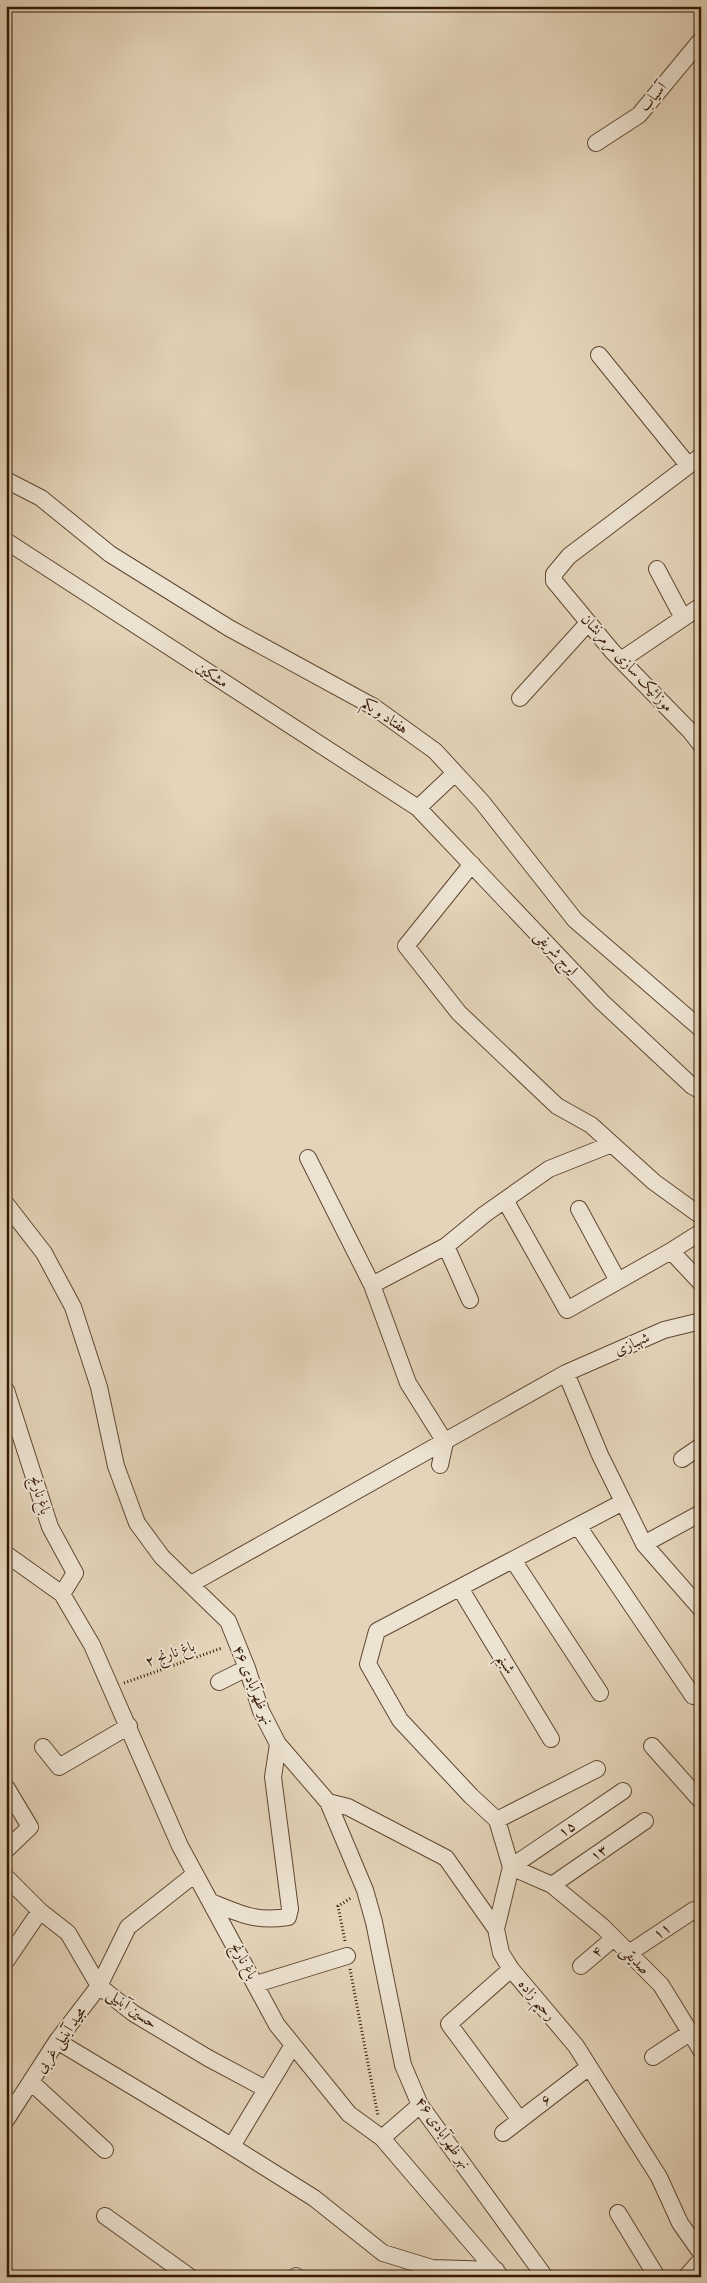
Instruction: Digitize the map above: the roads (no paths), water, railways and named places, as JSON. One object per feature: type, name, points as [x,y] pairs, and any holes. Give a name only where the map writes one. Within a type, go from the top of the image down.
[{"type":"street","name":"آسیاب","points":[[596,144],[639,115],[701,40]]},
{"type":"street","points":[[599,355],[694,460]]},
{"type":"street","name":"موزائیک سازی مرمرنشان","points":[[694,460],[569,556],[554,574],[554,581],[621,660],[692,732],[701,745]]},
{"type":"street","name":"هفتاد و یکم","points":[[6,480],[41,498],[110,554],[221,623],[374,707],[436,751],[482,802],[575,920],[701,1030]]},
{"type":"street","name":"مشکین","points":[[6,541],[418,808]]},
{"type":"street","points":[[657,569],[683,618]]},
{"type":"street","points":[[621,660],[701,606]]},
{"type":"street","points":[[520,698],[588,623]]},
{"type":"street","points":[[418,808],[455,773]]},
{"type":"street","name":"ایرج شریفی","points":[[418,808],[602,1002],[692,1086],[701,1091]]},
{"type":"street","points":[[472,864],[406,946],[459,1013],[557,1106],[591,1124],[654,1182],[701,1216]]},
{"type":"street","points":[[372,1285],[446,1246],[505,1200],[549,1170],[612,1144]]},
{"type":"street","points":[[308,1158],[372,1285],[408,1384],[445,1442],[440,1465]]},
{"type":"street","points":[[505,1200],[567,1310],[701,1232]]},
{"type":"street","name":"نهر ظهرآبادی ۴۶","points":[[7,1206],[44,1254],[73,1307],[99,1387],[116,1466],[137,1523],[162,1557],[228,1621],[247,1668],[261,1711],[278,1744],[328,1802],[364,1890],[374,1922],[403,2065],[420,2105],[545,2277]]},
{"type":"street","points":[[579,1209],[618,1281]]},
{"type":"street","points":[[446,1246],[470,1300]]},
{"type":"street","points":[[671,1251],[701,1283]]},
{"type":"street","name":"شهبازی","points":[[191,1584],[566,1373],[664,1330],[701,1321]]},
{"type":"street","points":[[566,1373],[600,1455],[644,1544],[701,1609]]},
{"type":"street","name":"باغ نارنج","points":[[6,1390],[11,1419],[50,1527],[75,1573],[62,1594]]},
{"type":"street","points":[[682,1459],[701,1446]]},
{"type":"street","points":[[496,1929],[511,1867],[497,1820],[471,1796],[400,1720],[368,1664],[377,1631],[623,1502]]},
{"type":"street","points":[[644,1544],[701,1513]]},
{"type":"street","points":[[578,1526],[693,1696],[701,1689]]},
{"type":"street","name":"باغ نارنج","points":[[6,1554],[62,1594],[92,1645],[180,1846],[277,2025],[349,2114],[382,2138],[498,2274]]},
{"type":"street","points":[[513,1560],[600,1693]]},
{"type":"street","name":"شبنم","points":[[460,1588],[551,1739]]},
{"type":"street","points":[[219,1682],[247,1668]]},
{"type":"street","points":[[43,1747],[59,1767],[129,1726]]},
{"type":"street","points":[[211,1902],[240,1914],[268,1920],[288,1917],[290,1909],[273,1777],[278,1744]]},
{"type":"street","points":[[652,1746],[701,1801]]},
{"type":"street","points":[[497,1820],[597,1769]]},
{"type":"street","points":[[6,1788],[30,1827],[6,1850]]},
{"type":"street","name":"۱۵","points":[[511,1867],[622,1791]]},
{"type":"street","name":"رحیم زاده","points":[[328,1802],[348,1807],[446,1858],[496,1929],[500,1953],[511,1969],[576,2046],[659,2177],[680,2223],[701,2253]]},
{"type":"street","name":"۱۳","points":[[552,1886],[645,1821]]},
{"type":"street","name":"صدیقی","points":[[511,1867],[552,1886],[614,1938],[661,1985],[701,2050]]},
{"type":"street","name":"مجید آبنیلی غربی","points":[[9,2110],[31,2082],[57,2041],[99,1986],[128,1927],[195,1874]]},
{"type":"street","name":"حسین آبنیلی","points":[[6,1877],[40,1911],[68,1934],[99,1986],[142,2018],[208,2058],[266,2089]]},
{"type":"street","name":"۱۱","points":[[629,1953],[694,1910]]},
{"type":"street","points":[[6,1960],[40,1911]]},
{"type":"street","name":"۴","points":[[580,1966],[614,1938]]},
{"type":"street","points":[[256,1984],[347,1956]]},
{"type":"street","points":[[511,1969],[448,2024],[520,2120]]},
{"type":"street","points":[[654,2057],[690,2032]]},
{"type":"street","points":[[57,2041],[232,2146],[314,2198],[383,2253],[432,2268],[498,2274]]},
{"type":"street","points":[[232,2146],[293,2045]]},
{"type":"street","name":"۶","points":[[503,2133],[589,2067]]},
{"type":"street","points":[[31,2082],[105,2150]]},
{"type":"street","points":[[382,2138],[420,2105]]},
{"type":"street","points":[[618,2213],[657,2277]]},
{"type":"street","points":[[105,2216],[190,2277]]},
{"type":"street","points":[[686,2277],[701,2260]]}]
